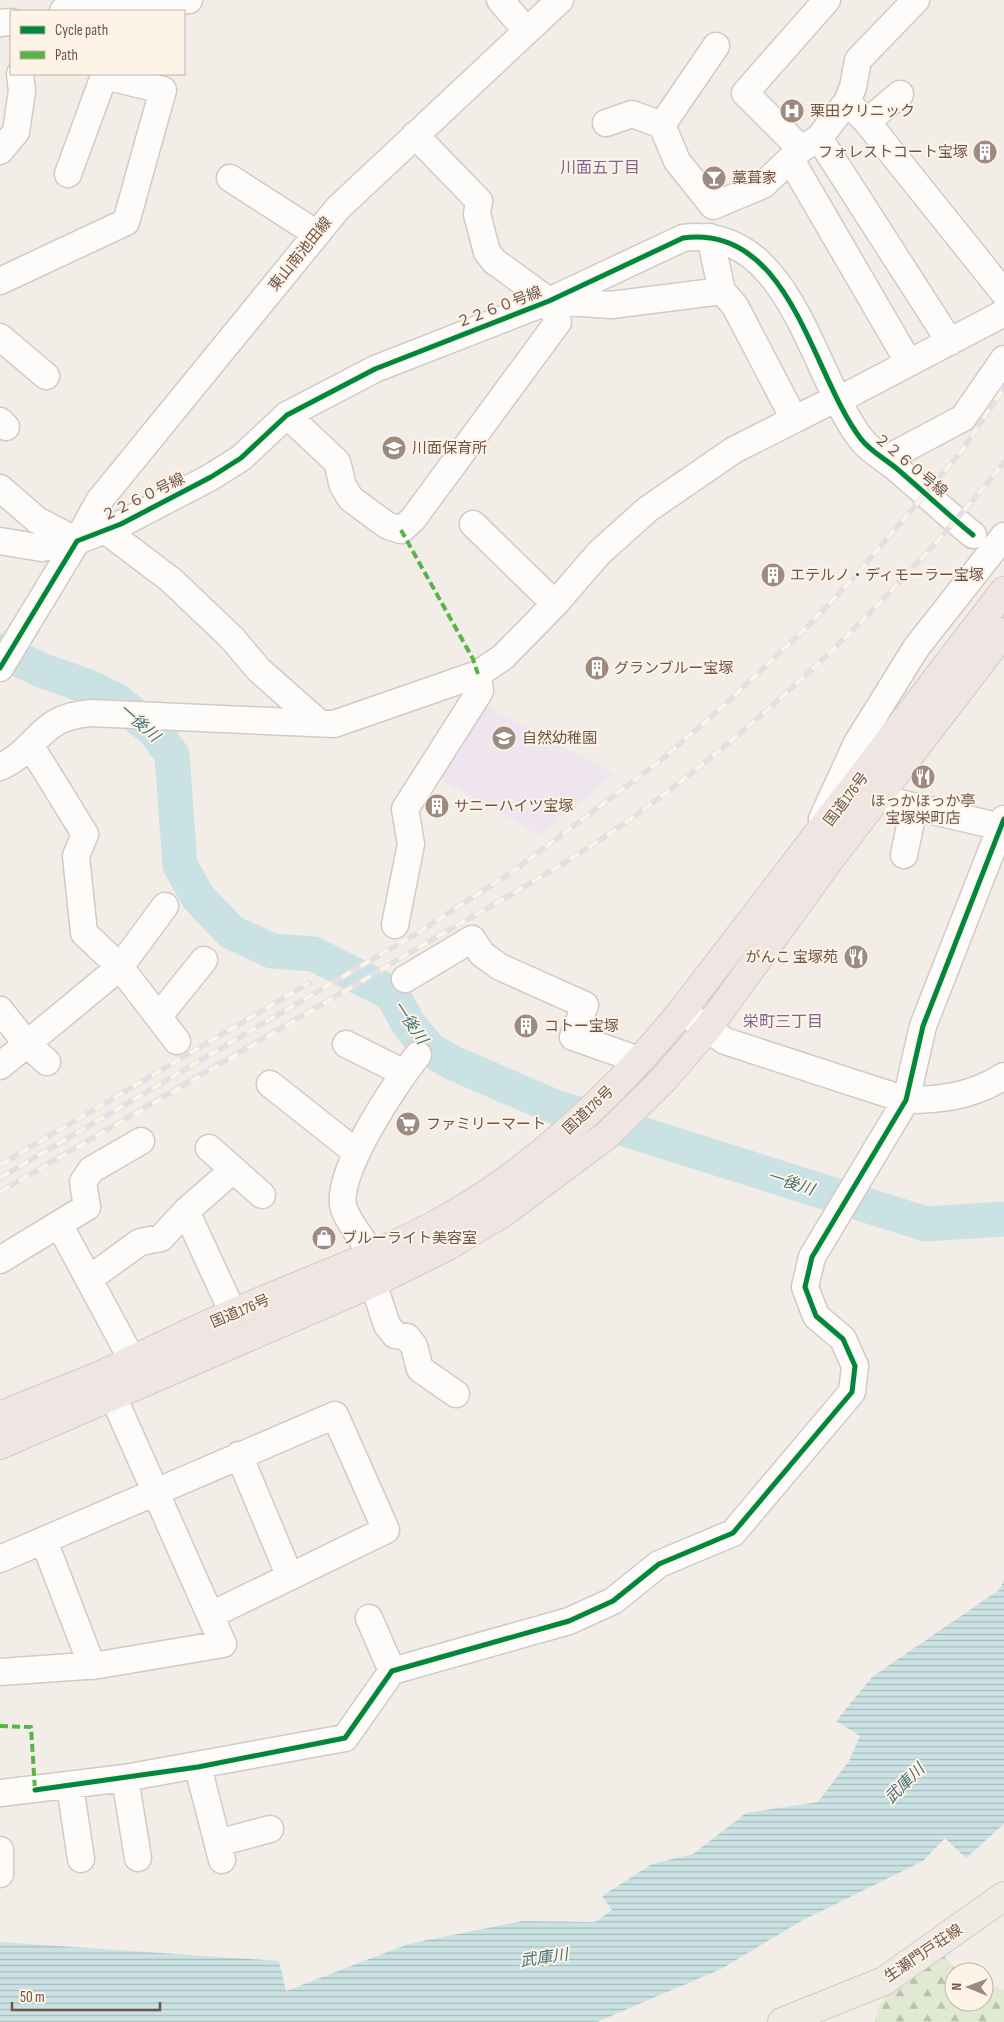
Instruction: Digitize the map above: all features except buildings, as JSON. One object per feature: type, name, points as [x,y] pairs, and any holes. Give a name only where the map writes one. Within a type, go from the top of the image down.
[{"type":"highway","name":"国道176号","points":[[138,1371],[233,1313],[372,1256],[434,1225],[504,1181],[575,1124],[639,1060],[682,1011],[808,850],[1004,591]]},
{"type":"highway","name":"国道176号","points":[[0,1445],[108,1385],[138,1371],[373,1284],[448,1246],[503,1213],[606,1136],[664,1079],[706,1029],[1004,632]]},
{"type":"highway","name":"国道176号","points":[[0,1416],[108,1385]]},
{"type":"main road","name":"生瀬門戸荘線","points":[[782,2022],[884,1981],[1004,1896]]},
{"type":"street","points":[[73,10],[189,0]]},
{"type":"street","points":[[500,0],[526,30]]},
{"type":"street","name":"東山南池田線","points":[[77,541],[100,502],[338,208],[560,0]]},
{"type":"street","points":[[827,0],[745,93],[804,149],[950,342]]},
{"type":"street","points":[[713,206],[763,185],[804,149],[847,102],[854,87],[858,60],[916,0]]},
{"type":"street","points":[[662,125],[716,46]]},
{"type":"street","points":[[0,151],[16,132],[22,91],[20,75]]},
{"type":"street","points":[[0,282],[126,222],[163,90],[104,75],[68,174]]},
{"type":"street","points":[[867,122],[900,94]]},
{"type":"street","points":[[847,102],[867,122],[1004,293]]},
{"type":"street","points":[[606,123],[632,114],[662,125],[677,160],[713,206],[722,291],[734,306],[794,419]]},
{"type":"street","points":[[287,415],[337,462],[343,486],[351,499],[388,526],[401,530],[413,519],[558,322],[549,301],[494,262],[486,252],[477,214],[479,200],[415,135]]},
{"type":"street","points":[[804,149],[910,363]]},
{"type":"street","points":[[230,178],[317,234]]},
{"type":"street","name":"２２６０号線","points":[[0,540],[42,548],[77,541],[121,524],[211,477],[240,458],[287,415],[375,369],[549,301],[683,238],[716,239],[744,251],[760,262],[783,289],[837,398],[861,440],[886,459],[973,535]]},
{"type":"street","points":[[549,301],[611,305],[722,291]]},
{"type":"street","points":[[0,767],[30,746],[44,728],[66,716],[90,713],[334,724],[478,674],[503,657],[555,604],[599,553],[648,509],[734,450],[837,398],[848,395],[1004,313]]},
{"type":"street","points":[[0,337],[46,376]]},
{"type":"street","points":[[886,459],[963,418],[1004,358]]},
{"type":"street","points":[[0,488],[37,520],[77,541],[5,660]]},
{"type":"street","points":[[473,524],[555,604]]},
{"type":"street","points":[[105,530],[171,580],[232,638],[259,670],[318,722]]},
{"type":"street","points":[[971,579],[974,556],[973,535],[986,538],[1004,536]]},
{"type":"street","points":[[808,850],[857,743],[916,648],[1004,536]]},
{"type":"street","points":[[932,727],[1004,656]]},
{"type":"street","points":[[395,925],[411,844],[404,809],[480,691],[478,674]]},
{"type":"street","points":[[30,746],[85,834],[76,856],[84,933],[120,967],[177,1041]]},
{"type":"street","points":[[0,1793],[125,1778],[345,1738],[392,1671],[569,1621],[613,1601],[659,1564],[733,1533],[852,1392],[855,1366],[843,1339],[816,1316],[805,1287],[812,1257],[906,1100],[923,1026],[1002,823],[914,807],[878,798]]},
{"type":"street","points":[[904,855],[914,807]]},
{"type":"street","points":[[0,1066],[120,967],[165,906]]},
{"type":"street","points":[[405,979],[472,939],[482,954],[500,966],[585,1005],[573,1037],[639,1060]]},
{"type":"street","points":[[159,1016],[204,960]]},
{"type":"street","points":[[0,1010],[27,1044],[47,1062]]},
{"type":"street","points":[[682,1011],[725,1041],[906,1100],[934,1100],[968,1094],[1004,1076]]},
{"type":"street","points":[[346,1044],[411,1064],[377,1114],[357,1153],[343,1195],[344,1209],[372,1256]]},
{"type":"street","points":[[270,1084],[357,1153]]},
{"type":"street","points":[[0,1260],[87,1207],[83,1182],[91,1170],[141,1141]]},
{"type":"street","points":[[209,1148],[262,1196]]},
{"type":"street","points":[[89,1279],[140,1242],[161,1238],[186,1211],[233,1170]]},
{"type":"street","points":[[186,1211],[233,1313]]},
{"type":"street","points":[[59,1224],[138,1371]]},
{"type":"street","points":[[373,1284],[387,1325],[395,1335],[407,1338],[414,1346],[420,1369],[456,1394]]},
{"type":"street","points":[[0,1672],[92,1666],[223,1644],[108,1385]]},
{"type":"street","points":[[0,1559],[335,1415],[386,1530],[211,1615]]},
{"type":"street","points":[[240,1455],[290,1577]]},
{"type":"street","points":[[44,1541],[92,1666]]},
{"type":"street","points":[[368,1633],[392,1671]]},
{"type":"street","points":[[198,1766],[220,1852],[270,1828]]},
{"type":"street","points":[[125,1778],[138,1858]]},
{"type":"street","points":[[70,1786],[81,1859]]},
{"type":"street","points":[[0,1850],[0,1874]]},
{"type":"shaded area","name":"自然幼稚園","points":[[481,703],[614,774],[541,836],[436,777]]},
{"type":"green space","points":[[940,1953],[950,1962],[944,1962],[944,2012],[994,2012],[994,1986],[1004,1990],[1004,2022],[875,2022],[880,2005],[887,1993],[912,1978]]},
{"type":"water","name":"武庫川","points":[[1004,1580],[1004,1824],[966,1858],[945,1838],[923,1861],[803,1920],[721,1969],[597,2022],[0,2022],[0,1942],[279,1961],[286,1991],[408,1944],[523,1921],[595,1922],[612,1910],[602,1896],[652,1864],[693,1854],[746,1813],[818,1802],[849,1761],[860,1736],[836,1721],[872,1677],[999,1590]]},
{"type":"waterway","name":"一後川","points":[[0,651],[44,671],[89,687],[117,701],[154,730],[172,755],[180,865],[197,896],[231,932],[272,951],[314,954],[392,994],[409,1025],[430,1050],[453,1063],[555,1107],[926,1224],[1004,1219]]},
{"type":"railway","points":[[0,1178],[419,932],[515,870],[660,761],[719,710],[807,627],[850,582],[961,452],[1004,388]]},
{"type":"railway","points":[[0,1192],[535,880],[617,829],[694,771],[742,731],[834,648],[921,559],[1004,463]]},
{"type":"railway","points":[[0,1165],[309,983]]},
{"type":"marked path","points":[[401,530],[473,659],[478,674]]},
{"type":"marked path","points":[[0,1726],[31,1727],[35,1790]]},
{"type":"cycle path","points":[[0,668],[77,541],[121,524],[211,477],[241,458],[287,415],[375,369],[549,301],[683,238],[720,240],[749,254],[774,278],[794,309],[843,411],[861,439],[868,447],[896,468],[973,535]]},
{"type":"cycle path","points":[[35,1790],[198,1767],[345,1738],[392,1671],[569,1621],[613,1601],[659,1564],[733,1533],[852,1392],[855,1366],[843,1339],[816,1316],[805,1287],[812,1257],[906,1100],[923,1026],[1004,819]]},
{"type":"place","name":"栗田クリニック","points":[[792,111]]},
{"type":"place","name":"フォレストコート宝塚","points":[[985,152]]},
{"type":"place","name":"藁葺家","points":[[714,178]]},
{"type":"place","name":"川面保育所","points":[[394,448]]},
{"type":"place","name":"エテルノ・ディモーラー宝塚","points":[[773,575]]},
{"type":"place","name":"グランブルー宝塚","points":[[597,668]]},
{"type":"place","name":"自然幼稚園","points":[[504,738]]},
{"type":"place","name":"ほっかほっか亭 宝塚栄町店","points":[[923,777]]},
{"type":"place","name":"サニーハイツ宝塚","points":[[437,806]]},
{"type":"place","name":"がんこ 宝塚苑","points":[[856,957]]},
{"type":"place","name":"コトー宝塚","points":[[526,1026]]},
{"type":"place","name":"ファミリーマート","points":[[408,1124]]},
{"type":"place","name":"ブルーライト美容室","points":[[324,1238]]},
{"type":"district","name":"川面五丁目","points":[[600,167]]},
{"type":"district","name":"栄町三丁目","points":[[783,1021]]}]
